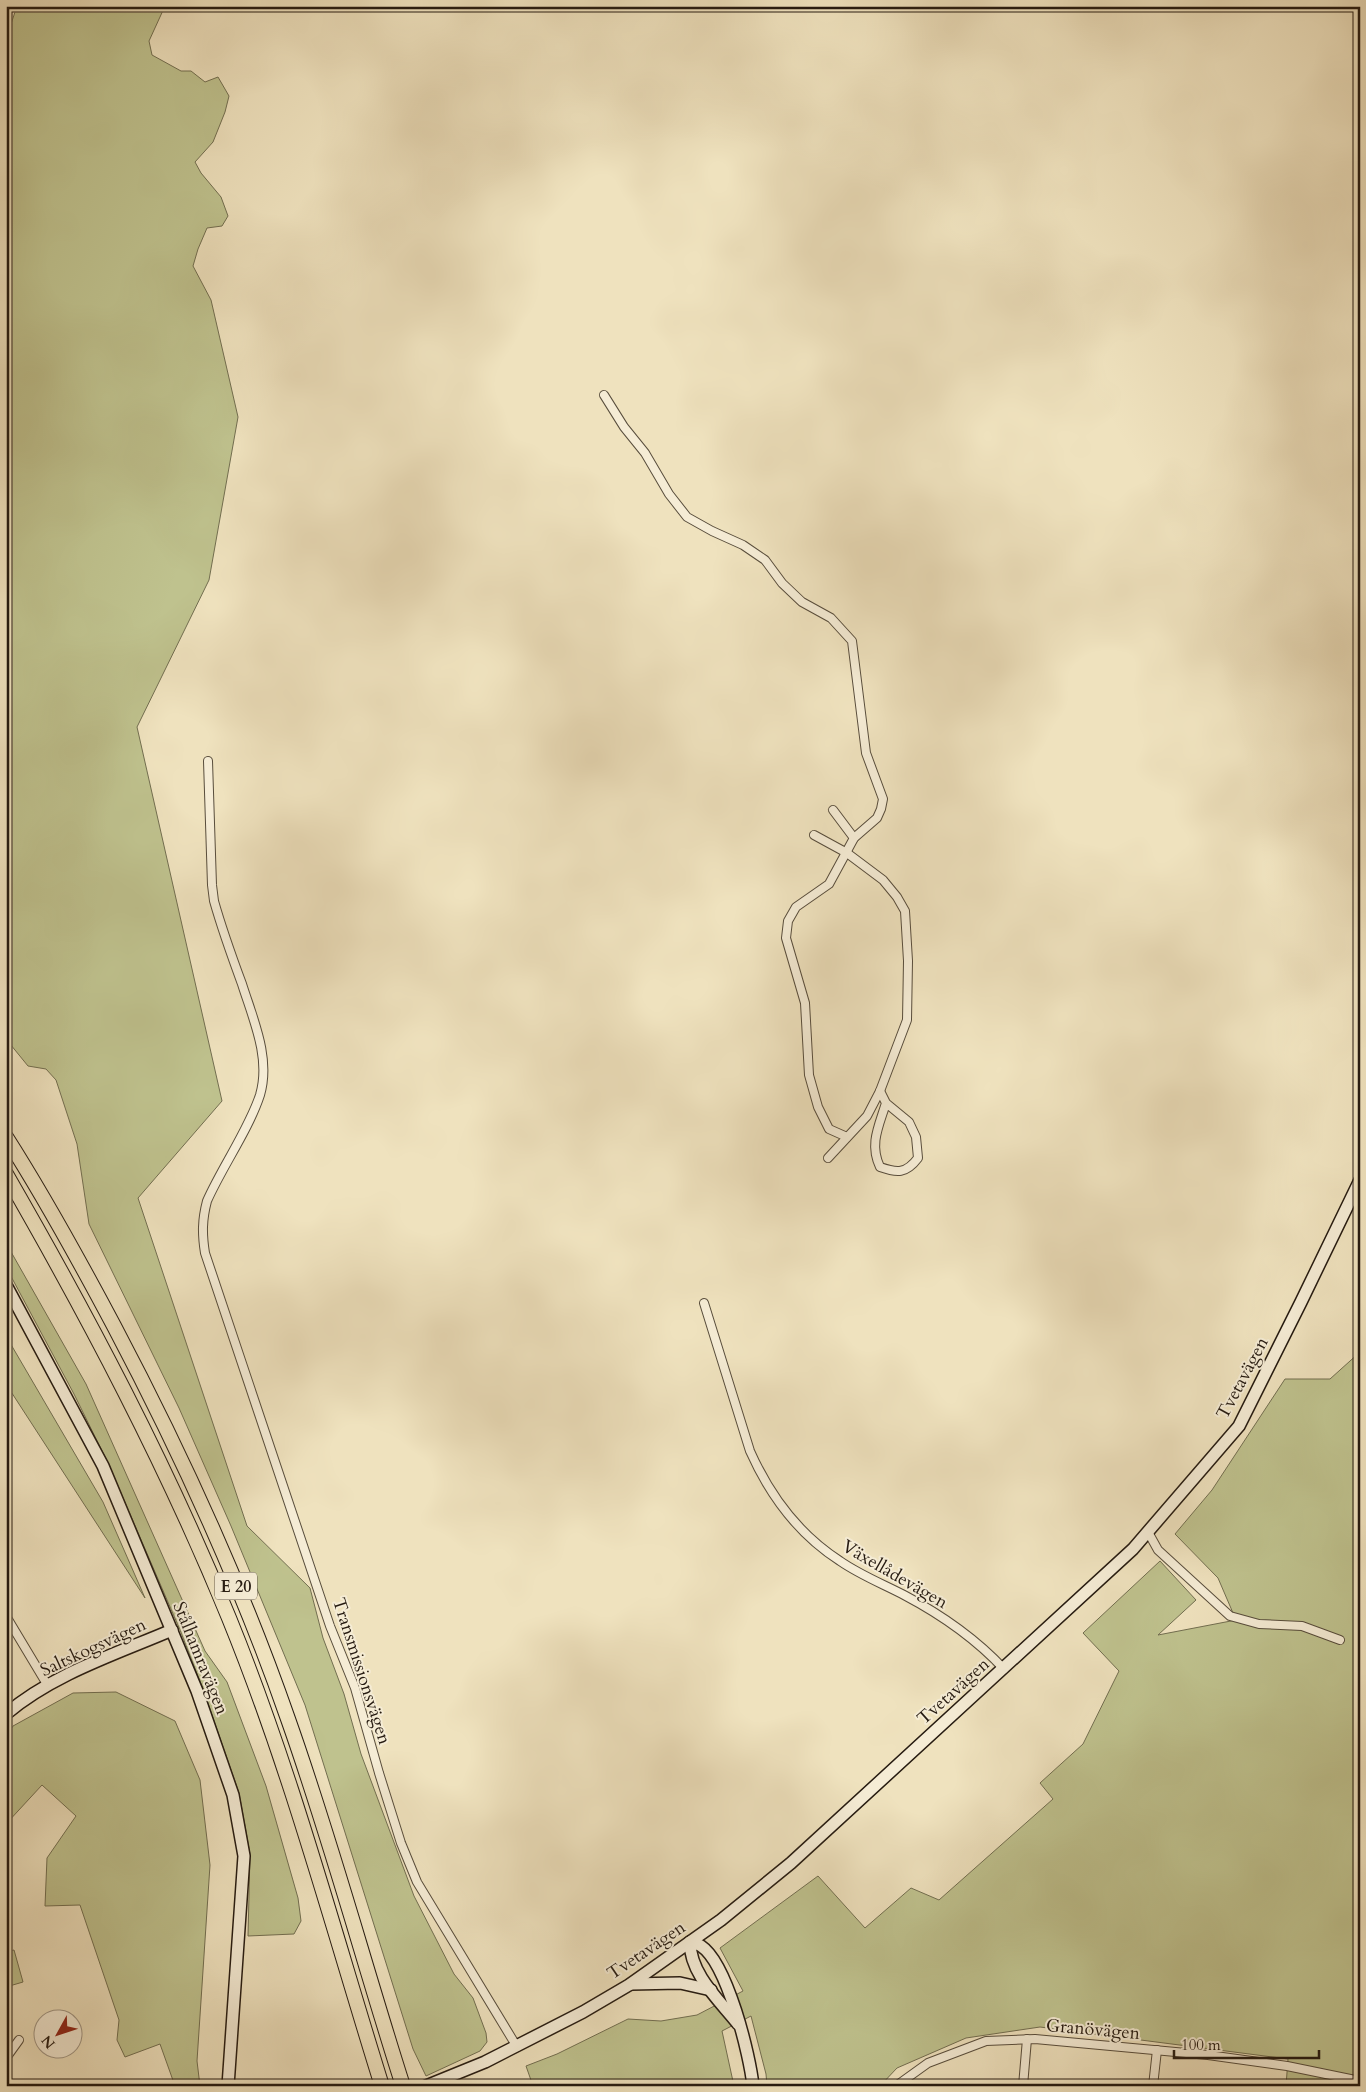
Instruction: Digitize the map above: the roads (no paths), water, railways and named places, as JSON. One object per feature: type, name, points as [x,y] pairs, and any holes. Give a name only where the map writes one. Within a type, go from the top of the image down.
[{"type":"highway","name":"E 20","points":[[6,1137],[86,1272],[152,1398],[200,1501],[245,1606],[288,1718],[326,1833],[403,2086]]},
{"type":"highway","name":"E 20","points":[[6,1174],[68,1281],[133,1406],[182,1509],[229,1619],[269,1725],[307,1840],[382,2086]]},
{"type":"main road","name":"Tvetavägen","points":[[426,2086],[517,2047],[629,1985],[758,1891],[1134,1549],[1239,1426],[1360,1180]]},
{"type":"main road","name":"Stålhamravägen","points":[[6,1285],[103,1466],[197,1691],[233,1795],[244,1856],[230,2082]]},
{"type":"main road","name":"Saltskogsvägen","points":[[6,1714],[48,1686],[101,1660],[172,1630]]},
{"type":"main road","points":[[739,2025],[711,1990],[694,1964],[690,1953],[690,1942],[701,1946],[709,1954],[731,1996],[739,2025],[753,2086]]},
{"type":"main road","points":[[629,1985],[680,1983],[711,1990]]},
{"type":"street","points":[[604,395],[624,427],[645,453],[669,494],[687,517],[743,545],[765,560],[782,584],[802,602],[831,618],[852,641],[866,753],[883,799],[878,818],[854,838],[829,884],[796,907],[788,921],[786,938],[805,1003],[809,1075],[818,1107],[829,1129],[847,1137]]},
{"type":"street","name":"Transmissionsvägen","points":[[208,760],[211,876],[214,901],[252,1016],[261,1048],[263,1067],[260,1095],[213,1188],[203,1216],[202,1233],[206,1253],[330,1626],[355,1688],[383,1788],[401,1843],[421,1889],[517,2047]]},
{"type":"street","points":[[833,810],[854,838]]},
{"type":"street","points":[[814,835],[847,853],[883,880],[905,911],[908,961],[907,1020],[880,1091],[867,1116],[828,1158]]},
{"type":"street","points":[[880,1091],[886,1103],[909,1122],[916,1136],[918,1158],[911,1168],[895,1172],[880,1167],[874,1155],[876,1136],[886,1103]]},
{"type":"street","name":"Växellådevägen","points":[[704,1303],[750,1451],[780,1507],[808,1536],[839,1561],[912,1599],[958,1628],[983,1646],[1004,1669]]},
{"type":"street","points":[[1148,1532],[1158,1550],[1230,1616],[1259,1624],[1302,1626],[1340,1640]]},
{"type":"street","points":[[6,1616],[48,1686]]},
{"type":"street","points":[[6,2058],[19,2040]]},
{"type":"street","name":"Granövägen","points":[[1023,2086],[1027,2040]]},
{"type":"street","name":"Granövägen","points":[[896,2086],[928,2063],[986,2042],[1027,2040],[1157,2050],[1287,2066],[1360,2081]]},
{"type":"street","name":"Granövägen","points":[[1153,2086],[1157,2050]]}]
